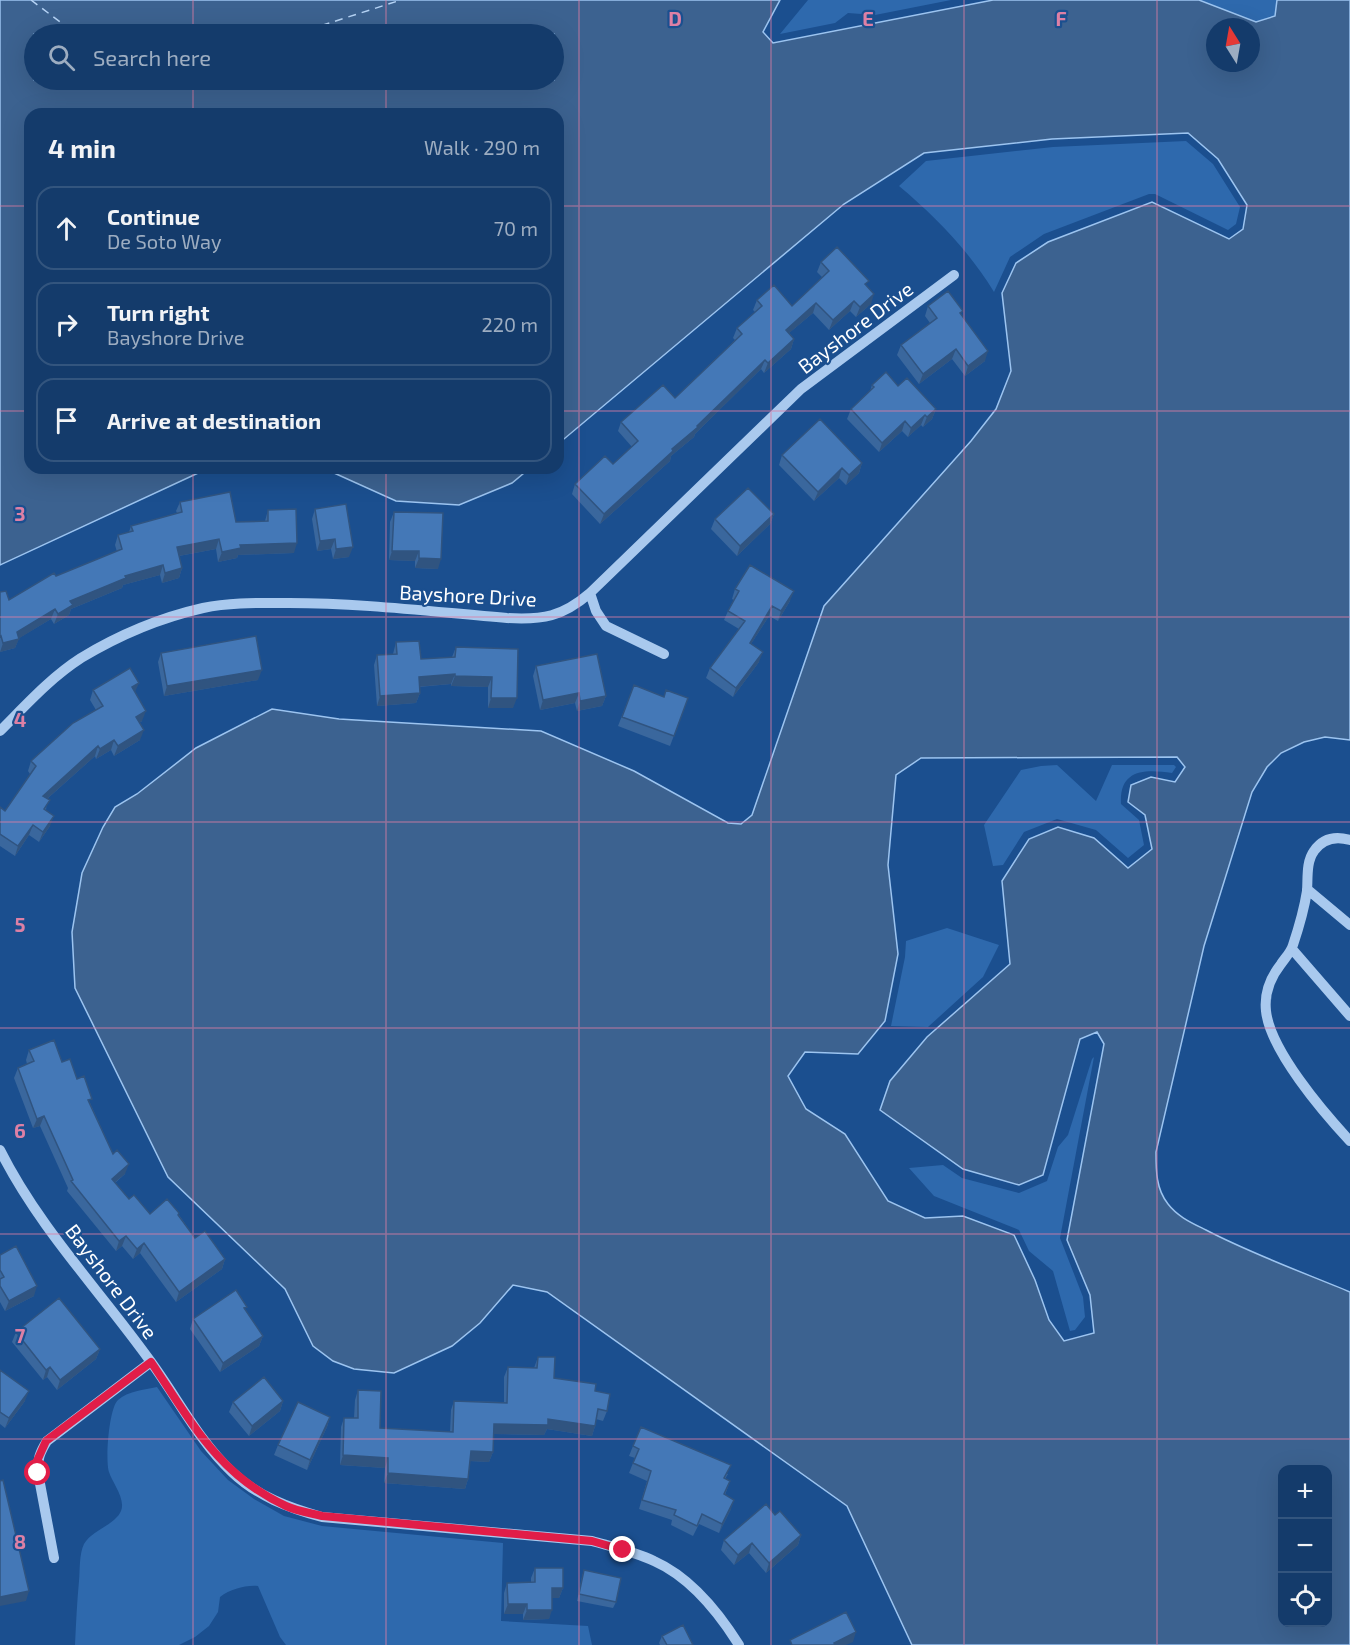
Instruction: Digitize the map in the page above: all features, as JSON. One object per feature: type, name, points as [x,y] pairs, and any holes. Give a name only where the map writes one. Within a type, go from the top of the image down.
[{"type":"street","name":"Bayshore Drive","points":[[0,731],[49,682],[80,659],[122,635],[204,608],[243,603],[328,603],[534,620],[555,615],[576,605],[801,389],[954,275]]},
{"type":"street","points":[[590,593],[606,626],[664,654]]},
{"type":"street","points":[[1350,840],[1339,836],[1325,840],[1313,851],[1308,868],[1302,916],[1292,949],[1267,988],[1266,1012],[1277,1043],[1295,1072],[1327,1116],[1350,1141]]},
{"type":"street","points":[[1307,890],[1350,925]]},
{"type":"street","points":[[1292,949],[1350,1016]]},
{"type":"street","name":"Bayshore Drive","points":[[0,1150],[25,1196],[151,1362],[207,1446],[233,1474],[288,1507],[322,1516],[592,1541],[656,1562],[683,1580],[709,1603],[739,1645]]},
{"type":"street","points":[[54,1558],[38,1473],[37,1461],[40,1451],[46,1441],[151,1362]]},
{"type":"shaded area","points":[[0,0],[780,0],[763,32],[773,43],[993,0],[1199,0],[1246,18],[1206,18],[1206,72],[1260,72],[1260,21],[1275,16],[1277,0],[1350,0],[1350,740],[1325,737],[1304,742],[1281,753],[1267,767],[1252,792],[1204,946],[1156,1152],[1161,1192],[1172,1209],[1181,1216],[1241,1247],[1350,1292],[1350,1645],[912,1645],[847,1506],[547,1292],[513,1285],[480,1323],[452,1346],[394,1373],[354,1369],[333,1361],[313,1346],[285,1289],[168,1177],[75,988],[72,932],[82,873],[115,807],[137,794],[196,748],[272,709],[339,719],[541,731],[634,771],[728,823],[741,824],[752,815],[824,606],[971,441],[996,409],[1011,371],[1002,293],[1016,263],[1048,242],[1152,202],[1229,239],[1243,229],[1247,205],[1218,159],[1188,133],[1052,139],[924,153],[844,204],[564,439],[564,108],[24,108],[24,474],[196,474],[0,565]],"holes":[[[1177,757],[1185,767],[1175,782],[1151,777],[1131,785],[1128,802],[1145,815],[1152,849],[1128,868],[1094,838],[1058,827],[1029,839],[1002,881],[1010,964],[927,1037],[890,1081],[880,1110],[963,1169],[1019,1185],[1043,1175],[1080,1039],[1097,1032],[1104,1044],[1067,1240],[1090,1295],[1094,1333],[1064,1341],[1049,1320],[1035,1280],[1014,1235],[963,1216],[925,1218],[888,1201],[845,1134],[806,1109],[788,1076],[805,1052],[858,1054],[885,1021],[898,954],[888,865],[896,775],[921,758]]]},
{"type":"shaded area","points":[[808,0],[951,0],[875,15],[848,13],[835,23],[780,34]]},
{"type":"shaded area","points":[[1193,0],[1277,0],[1276,16],[1260,22],[1260,18],[1242,18]]},
{"type":"shaded area","points":[[1186,141],[1213,164],[1240,207],[1236,224],[1228,230],[1155,194],[1149,194],[1044,234],[1010,257],[994,292],[974,262],[951,235],[899,186],[926,161],[1053,147]]},
{"type":"shaded area","points":[[336,474],[523,474],[512,483],[459,505],[396,501]]},
{"type":"shaded area","points":[[1057,765],[1096,801],[1112,765],[1174,765],[1176,767],[1172,773],[1152,771],[1136,774],[1124,784],[1121,804],[1139,820],[1144,845],[1128,858],[1096,830],[1057,819],[1024,832],[1003,865],[993,866],[984,825],[1021,770]]},
{"type":"shaded area","points":[[947,928],[999,945],[983,977],[928,1027],[891,1026],[906,941]]},
{"type":"shaded area","points":[[1094,1057],[1060,1238],[1083,1297],[1085,1317],[1075,1330],[1070,1331],[1053,1271],[1029,1251],[1019,1230],[934,1196],[909,1168],[943,1165],[962,1178],[1019,1193],[1047,1181],[1058,1147],[1068,1135]]},
{"type":"shaded area","points":[[157,1387],[201,1451],[228,1480],[254,1499],[284,1516],[322,1526],[503,1543],[501,1621],[588,1626],[592,1645],[286,1645],[280,1637],[258,1586],[253,1586],[233,1590],[220,1597],[218,1612],[209,1626],[195,1637],[179,1645],[75,1645],[82,1548],[92,1535],[118,1516],[122,1506],[109,1472],[107,1457],[112,1413],[118,1400],[122,1397],[136,1391]]},
{"type":"building","points":[[837,247],[869,281],[865,284],[874,294],[860,307],[854,301],[833,320],[816,303],[786,330],[794,339],[768,363],[765,360],[698,427],[672,449],[673,451],[604,514],[575,484],[605,456],[613,464],[638,441],[621,422],[663,385],[675,398],[742,334],[737,328],[762,306],[757,300],[774,285],[792,306],[829,271],[821,262]]},
{"type":"building","points":[[948,291],[963,311],[960,313],[988,351],[968,366],[956,349],[923,374],[901,345],[937,318],[928,306]]},
{"type":"building","points":[[886,372],[898,386],[907,378],[936,409],[927,417],[925,415],[911,428],[905,421],[882,443],[851,409]]},
{"type":"building","points":[[820,419],[862,463],[849,475],[842,468],[818,492],[782,455]]},
{"type":"building","points":[[748,488],[774,514],[740,546],[715,519]]},
{"type":"building","points":[[230,492],[236,522],[268,521],[268,510],[296,509],[297,543],[240,545],[241,548],[222,552],[219,539],[177,547],[182,568],[165,573],[163,565],[125,576],[126,578],[70,601],[73,605],[58,614],[55,609],[17,632],[19,639],[3,643],[0,637],[0,592],[6,591],[9,600],[54,573],[56,576],[122,549],[118,535],[133,531],[131,526],[182,512],[180,502]]},
{"type":"building","points":[[346,504],[353,547],[336,549],[335,539],[320,541],[315,509]]},
{"type":"building","points":[[394,512],[443,513],[441,559],[419,558],[419,551],[392,551]]},
{"type":"building","points":[[750,565],[794,591],[781,611],[772,606],[750,643],[763,652],[736,688],[710,668],[745,621],[728,611],[739,591],[735,589]]},
{"type":"building","points":[[256,636],[262,670],[167,686],[161,653]]},
{"type":"building","points":[[419,641],[421,659],[455,657],[456,647],[518,649],[517,698],[491,698],[492,677],[455,676],[455,674],[419,677],[420,693],[380,696],[377,655],[397,654],[396,642]]},
{"type":"building","points":[[597,654],[606,696],[580,701],[579,693],[543,700],[536,666]]},
{"type":"building","points":[[130,668],[139,683],[132,687],[146,711],[136,717],[144,730],[118,746],[114,740],[100,749],[98,746],[43,796],[50,800],[44,809],[54,816],[43,832],[33,825],[18,846],[0,834],[0,807],[5,811],[36,766],[31,761],[73,723],[103,706],[93,690]]},
{"type":"building","points":[[634,685],[664,697],[666,690],[688,698],[674,736],[622,717]]},
{"type":"building","points":[[54,1040],[62,1062],[70,1059],[77,1079],[84,1076],[92,1099],[88,1100],[113,1154],[117,1150],[129,1164],[112,1179],[129,1199],[134,1195],[150,1214],[167,1199],[195,1238],[205,1231],[225,1259],[179,1292],[144,1243],[137,1249],[126,1236],[119,1241],[71,1181],[73,1180],[44,1116],[37,1119],[18,1068],[34,1061],[29,1050]]},
{"type":"building","points":[[16,1246],[37,1286],[9,1301],[0,1286],[0,1279],[4,1277],[0,1270],[0,1255]]},
{"type":"building","points":[[236,1290],[247,1307],[244,1308],[263,1336],[223,1363],[193,1319]]},
{"type":"building","points":[[59,1298],[100,1349],[60,1380],[50,1367],[46,1370],[16,1332]]},
{"type":"building","points":[[538,1357],[555,1357],[554,1378],[596,1384],[595,1391],[610,1394],[607,1411],[598,1409],[595,1426],[548,1419],[548,1425],[494,1424],[493,1452],[471,1451],[468,1479],[388,1473],[388,1458],[343,1455],[344,1418],[358,1418],[358,1390],[381,1391],[380,1428],[453,1432],[454,1401],[507,1403],[508,1367],[537,1368]]},
{"type":"building","points":[[0,1370],[29,1391],[9,1418],[0,1412]]},
{"type":"building","points":[[264,1377],[283,1401],[252,1426],[233,1402]]},
{"type":"building","points":[[298,1402],[330,1417],[310,1460],[278,1445]]},
{"type":"building","points":[[641,1427],[731,1465],[724,1478],[730,1481],[724,1494],[734,1500],[722,1524],[702,1514],[697,1526],[674,1515],[676,1510],[642,1500],[651,1471],[633,1463],[639,1449],[633,1446]]},
{"type":"building","points":[[3,1480],[29,1591],[0,1597],[0,1481]]},
{"type":"building","points":[[766,1504],[775,1515],[780,1511],[801,1535],[769,1563],[752,1543],[738,1555],[724,1540]]},
{"type":"building","points":[[535,1568],[563,1568],[563,1588],[552,1588],[552,1610],[527,1610],[527,1604],[508,1604],[507,1583],[535,1582]]},
{"type":"building","points":[[584,1570],[621,1578],[616,1602],[579,1594]]},
{"type":"building","points":[[846,1612],[856,1632],[834,1643],[835,1645],[792,1645],[790,1640]]},
{"type":"building","points":[[683,1625],[693,1645],[667,1645],[662,1636]]},
{"type":"ferry route","points":[[31,0],[63,24]]},
{"type":"ferry route","points":[[326,24],[401,0]]},
{"type":"route","points":[[38,1473],[37,1461],[46,1441],[151,1362],[207,1446],[233,1474],[288,1507],[322,1516],[592,1541],[623,1550]]}]
